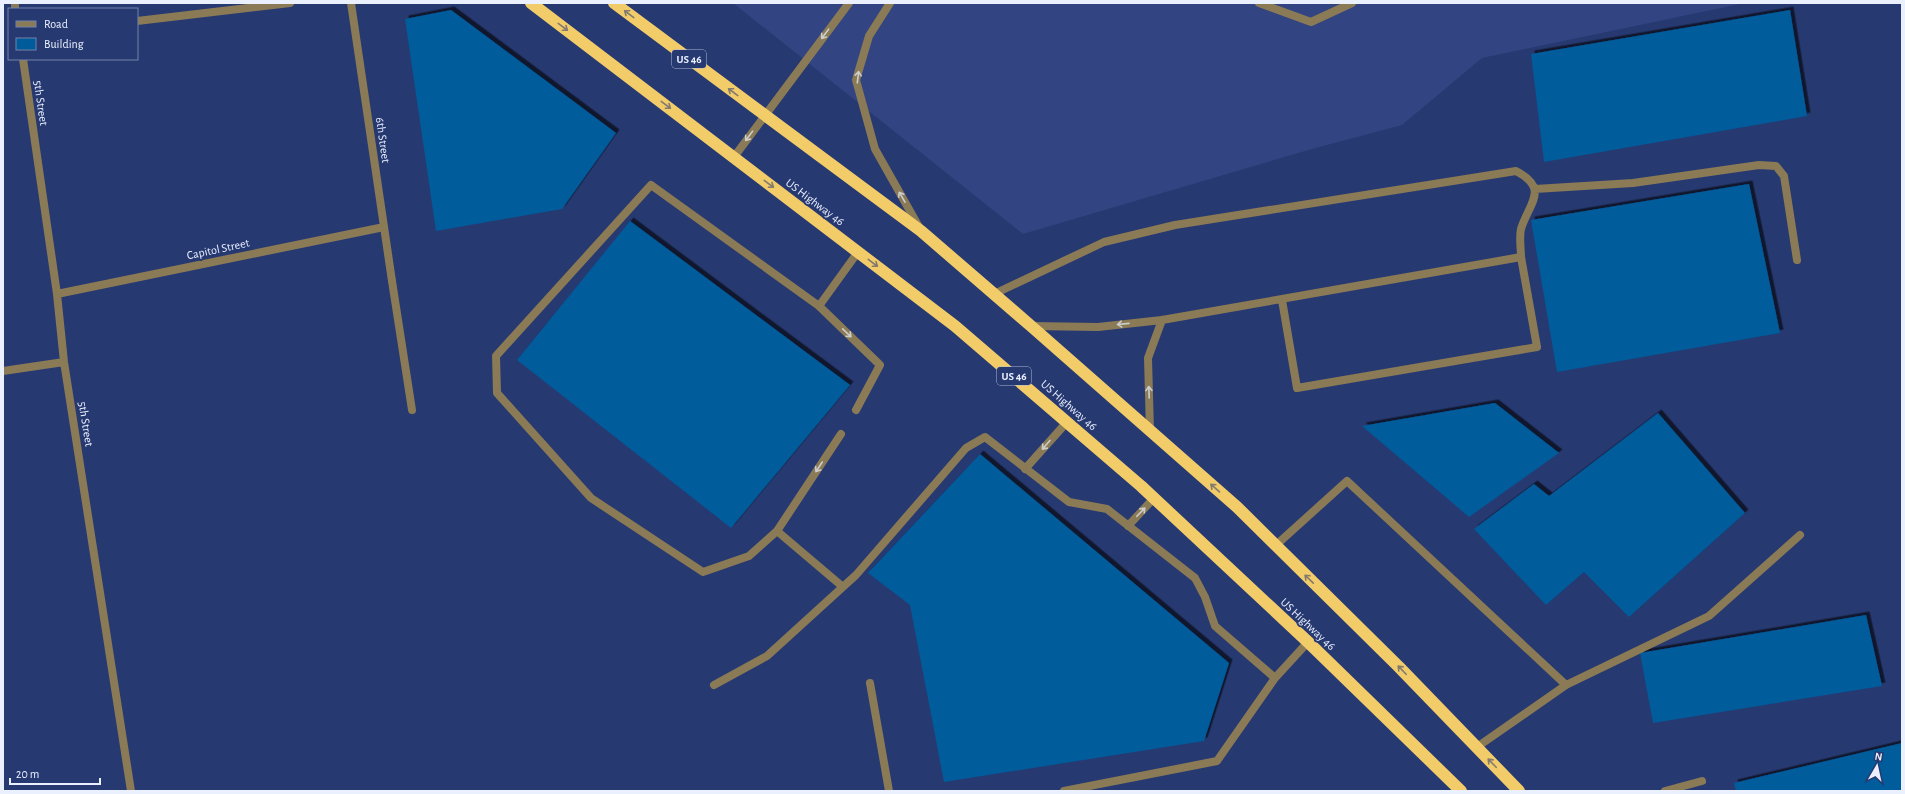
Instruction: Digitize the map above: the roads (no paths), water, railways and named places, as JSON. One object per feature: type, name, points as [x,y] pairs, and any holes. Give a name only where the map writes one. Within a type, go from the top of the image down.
[{"type":"highway","name":"US Highway 46","points":[[532,3],[955,326],[1154,498],[1308,642],[1461,791]]},
{"type":"highway","name":"US 46","points":[[614,3],[764,116],[921,231],[1031,326],[1237,507],[1399,667],[1519,791]]},
{"type":"highway","points":[[1446,775],[1454,791]]},
{"type":"street","points":[[138,21],[290,3]]},
{"type":"street","name":"6th Street","points":[[351,3],[412,410]]},
{"type":"street","points":[[734,157],[849,3]]},
{"type":"street","points":[[890,3],[869,36],[856,80],[875,150],[921,231]]},
{"type":"street","points":[[1259,3],[1312,22],[1352,3]]},
{"type":"street","name":"5th Street","points":[[23,60],[57,294],[64,362],[131,791]]},
{"type":"street","points":[[1535,189],[1633,183],[1759,165],[1776,166],[1784,176],[1797,260]]},
{"type":"street","points":[[994,294],[1104,242],[1175,225],[1516,171],[1529,178],[1535,189],[1533,200],[1521,230],[1521,257],[1536,347],[1297,388],[1282,300]]},
{"type":"street","points":[[841,434],[777,531],[749,556],[703,572],[591,498],[497,393],[496,356],[651,185],[819,306],[880,365],[856,410]]},
{"type":"street","name":"Capitol Street","points":[[57,294],[384,227]]},
{"type":"street","points":[[819,306],[858,252]]},
{"type":"street","points":[[1031,326],[1098,327],[1162,320],[1521,257]]},
{"type":"street","points":[[1150,431],[1148,358],[1162,320]]},
{"type":"street","points":[[3,371],[64,362]]},
{"type":"street","points":[[1025,469],[1067,422]]},
{"type":"street","points":[[714,685],[767,656],[843,587],[856,575],[966,448],[985,437],[1069,502],[1107,509],[1195,578],[1206,597],[1215,626],[1275,678]]},
{"type":"street","points":[[1275,546],[1347,481],[1566,685]]},
{"type":"street","points":[[1128,526],[1154,498]]},
{"type":"street","points":[[777,531],[843,587]]},
{"type":"street","points":[[1477,747],[1566,685],[1709,616],[1800,535]]},
{"type":"street","points":[[1064,791],[1217,761],[1275,678],[1308,642]]},
{"type":"street","points":[[870,683],[889,791]]},
{"type":"street","points":[[1665,791],[1702,781]]}]
